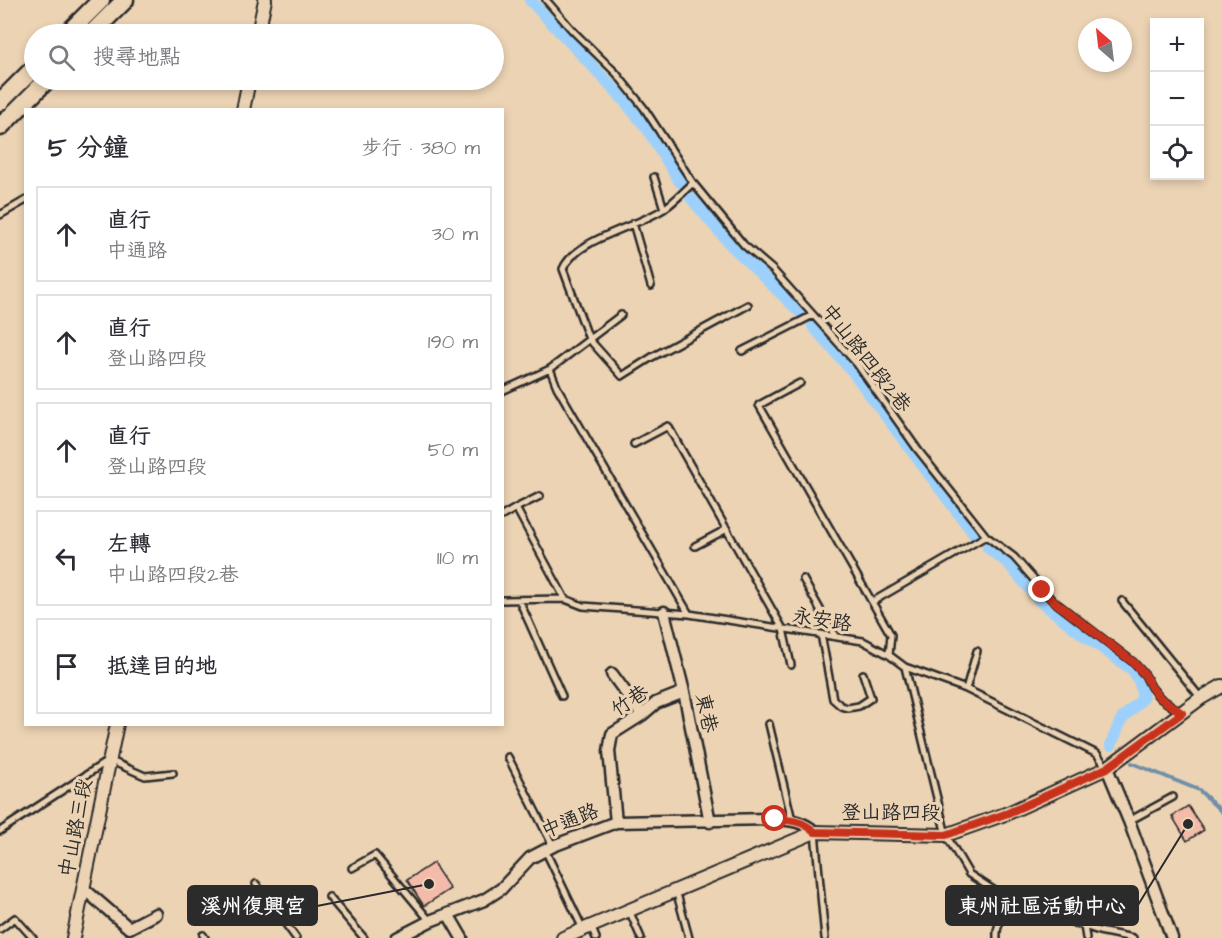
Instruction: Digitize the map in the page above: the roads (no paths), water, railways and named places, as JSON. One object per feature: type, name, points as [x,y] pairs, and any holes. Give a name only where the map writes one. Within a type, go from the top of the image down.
[{"type":"main road","points":[[77,24],[101,0]]},
{"type":"main road","points":[[101,24],[125,0]]},
{"type":"main road","points":[[0,102],[24,78]]},
{"type":"main road","points":[[0,127],[37,90]]},
{"type":"street","points":[[260,24],[265,0]]},
{"type":"street","points":[[243,108],[247,90]]},
{"type":"street","name":"東巷","points":[[664,612],[684,692],[710,822]]},
{"type":"street","points":[[612,674],[642,715]]},
{"type":"street","name":"登山路四段","points":[[563,938],[815,832],[946,835],[1008,813],[1116,761],[1201,698],[1222,686]]},
{"type":"street","name":"竹巷","points":[[616,822],[609,751],[612,734],[656,703],[684,692]]},
{"type":"street","name":"中山路三段","points":[[73,938],[117,726]]},
{"type":"street","points":[[1116,761],[1129,820],[1172,938]]},
{"type":"street","name":"中通路","points":[[397,938],[430,921],[484,900],[501,889],[530,858],[549,848],[616,822],[792,820],[807,825],[815,832]]},
{"type":"street","points":[[84,889],[129,928],[156,914]]},
{"type":"street","points":[[448,914],[462,938]]},
{"type":"lane","name":"中山路四段2巷","points":[[546,0],[623,82],[671,146],[693,183],[744,245],[773,270],[857,364],[918,450],[986,536],[1014,557],[1051,599],[1133,662],[1145,675],[1160,698],[1182,713]]},
{"type":"lane","points":[[654,177],[664,209]]},
{"type":"lane","points":[[693,183],[664,209],[584,247],[568,258],[563,269],[589,339],[622,376],[652,357],[748,305]]},
{"type":"lane","points":[[0,215],[24,201]]},
{"type":"lane","points":[[633,223],[651,286]]},
{"type":"lane","points":[[504,390],[550,369],[621,315]]},
{"type":"lane","points":[[742,351],[813,315]]},
{"type":"lane","points":[[550,369],[557,387],[689,614]]},
{"type":"lane","points":[[800,383],[759,405],[891,635],[889,655]]},
{"type":"lane","points":[[634,444],[668,426],[783,629],[790,665]]},
{"type":"lane","points":[[504,515],[540,496]]},
{"type":"lane","points":[[516,508],[565,599]]},
{"type":"lane","points":[[695,546],[727,529]]},
{"type":"lane","points":[[872,602],[986,536]]},
{"type":"lane","points":[[803,579],[835,636]]},
{"type":"lane","name":"永安路","points":[[504,600],[565,599],[583,606],[689,614],[863,641],[889,655],[904,667],[966,689],[1096,754],[1116,761]]},
{"type":"lane","points":[[519,600],[562,696]]},
{"type":"lane","points":[[1122,601],[1201,698]]},
{"type":"lane","points":[[821,634],[833,699],[841,706],[848,708],[859,706],[871,698],[863,674]]},
{"type":"lane","points":[[966,689],[977,651]]},
{"type":"lane","points":[[904,667],[946,835],[969,874],[998,893],[1060,918],[1099,931],[1133,938]]},
{"type":"lane","points":[[769,724],[792,820]]},
{"type":"lane","points":[[508,757],[587,928],[596,938]]},
{"type":"lane","points":[[0,831],[109,760],[145,776],[173,773]]},
{"type":"lane","points":[[1129,820],[1173,798]]},
{"type":"lane","points":[[815,832],[825,938]]},
{"type":"lane","points":[[352,868],[375,855],[430,921]]},
{"type":"lane","points":[[256,884],[296,938]]},
{"type":"lane","points":[[676,890],[689,938]]},
{"type":"lane","points":[[329,897],[364,938]]},
{"type":"lane","points":[[997,938],[998,923],[1002,918],[1032,906]]},
{"type":"lane","points":[[629,910],[641,938]]},
{"type":"lane","points":[[0,929],[15,918],[33,938]]},
{"type":"lane","points":[[1084,926],[1086,938]]},
{"type":"waterway","points":[[530,0],[617,92],[647,128],[680,182]]},
{"type":"waterway","points":[[691,198],[729,243],[800,312]]},
{"type":"waterway","points":[[813,326],[853,372],[974,534]]},
{"type":"waterway","points":[[988,548],[1008,563],[1040,601],[1133,670],[1140,683],[1143,698],[1121,720],[1111,745]]},
{"type":"waterway","points":[[1132,763],[1199,790],[1222,812]]},
{"type":"place","name":"東州社區活動中心","points":[[1188,824]]},
{"type":"place","name":"溪州復興宮","points":[[429,884]]}]
